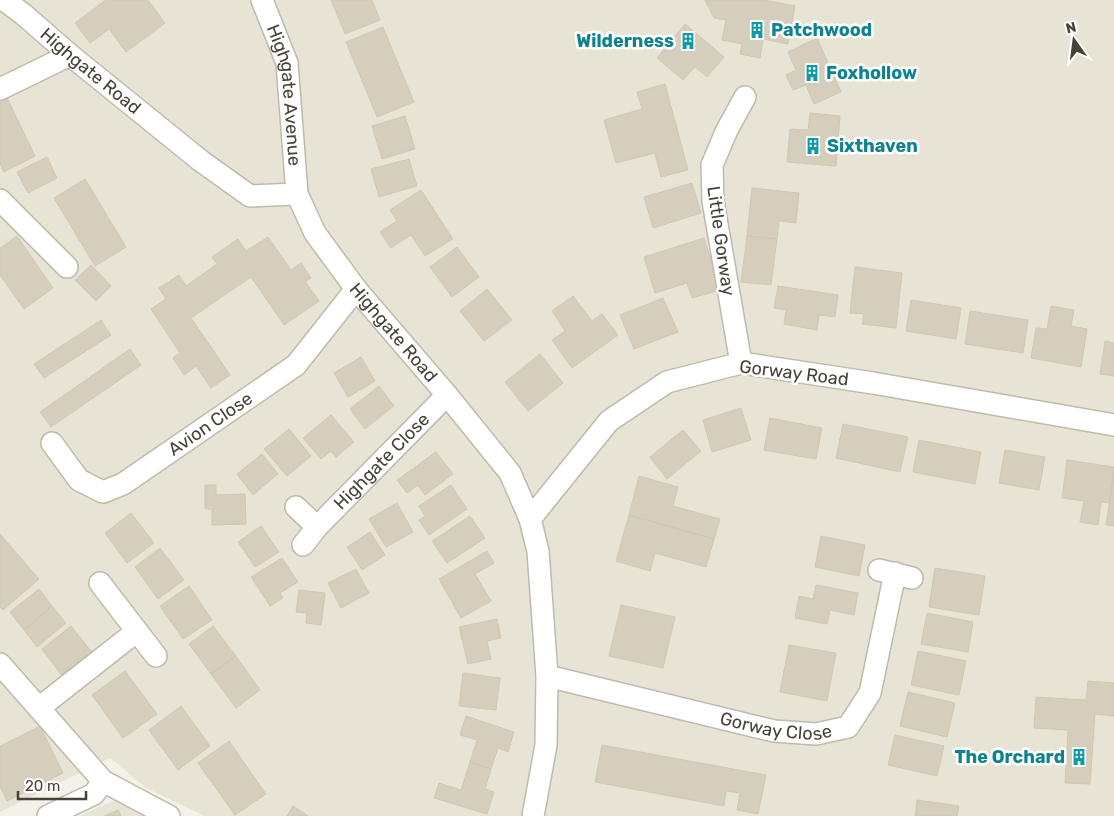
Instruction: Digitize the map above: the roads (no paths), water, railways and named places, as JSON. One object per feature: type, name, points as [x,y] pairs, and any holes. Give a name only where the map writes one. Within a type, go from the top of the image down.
[{"type":"street","name":"Highgate Road","points":[[4,0],[201,161],[250,196],[297,194],[315,233],[356,289],[447,395],[510,473],[530,519],[538,551],[547,676],[546,745],[537,815]]},
{"type":"street","name":"Highgate Avenue","points":[[262,0],[287,63],[297,194]]},
{"type":"street","points":[[0,89],[70,55]]},
{"type":"street","name":"Little Gorway","points":[[741,363],[713,202],[712,165],[727,130],[745,97]]},
{"type":"street","points":[[0,200],[68,267]]},
{"type":"street","name":"Avion Close","points":[[52,443],[79,480],[103,492],[123,484],[296,365],[356,289]]},
{"type":"street","name":"Gorway Road","points":[[530,519],[609,421],[667,382],[741,363],[873,383],[1114,425]]},
{"type":"street","name":"Highgate Close","points":[[303,546],[317,527],[447,395]]},
{"type":"street","points":[[296,507],[317,527]]},
{"type":"street","name":"Gorway Close","points":[[547,676],[774,731],[816,734],[848,727],[870,693],[896,574]]},
{"type":"street","points":[[100,583],[156,656]]},
{"type":"street","points":[[39,708],[137,631]]},
{"type":"street","points":[[0,664],[102,781],[169,816]]},
{"type":"street","points":[[48,816],[94,794],[102,781]]},
{"type":"place","name":"Patchwood","points":[[757,30]]},
{"type":"place","name":"Wilderness","points":[[688,41]]},
{"type":"place","name":"Foxhollow","points":[[812,73]]},
{"type":"place","name":"Sixthaven","points":[[813,146]]},
{"type":"place","name":"The Orchard","points":[[1079,757]]}]
